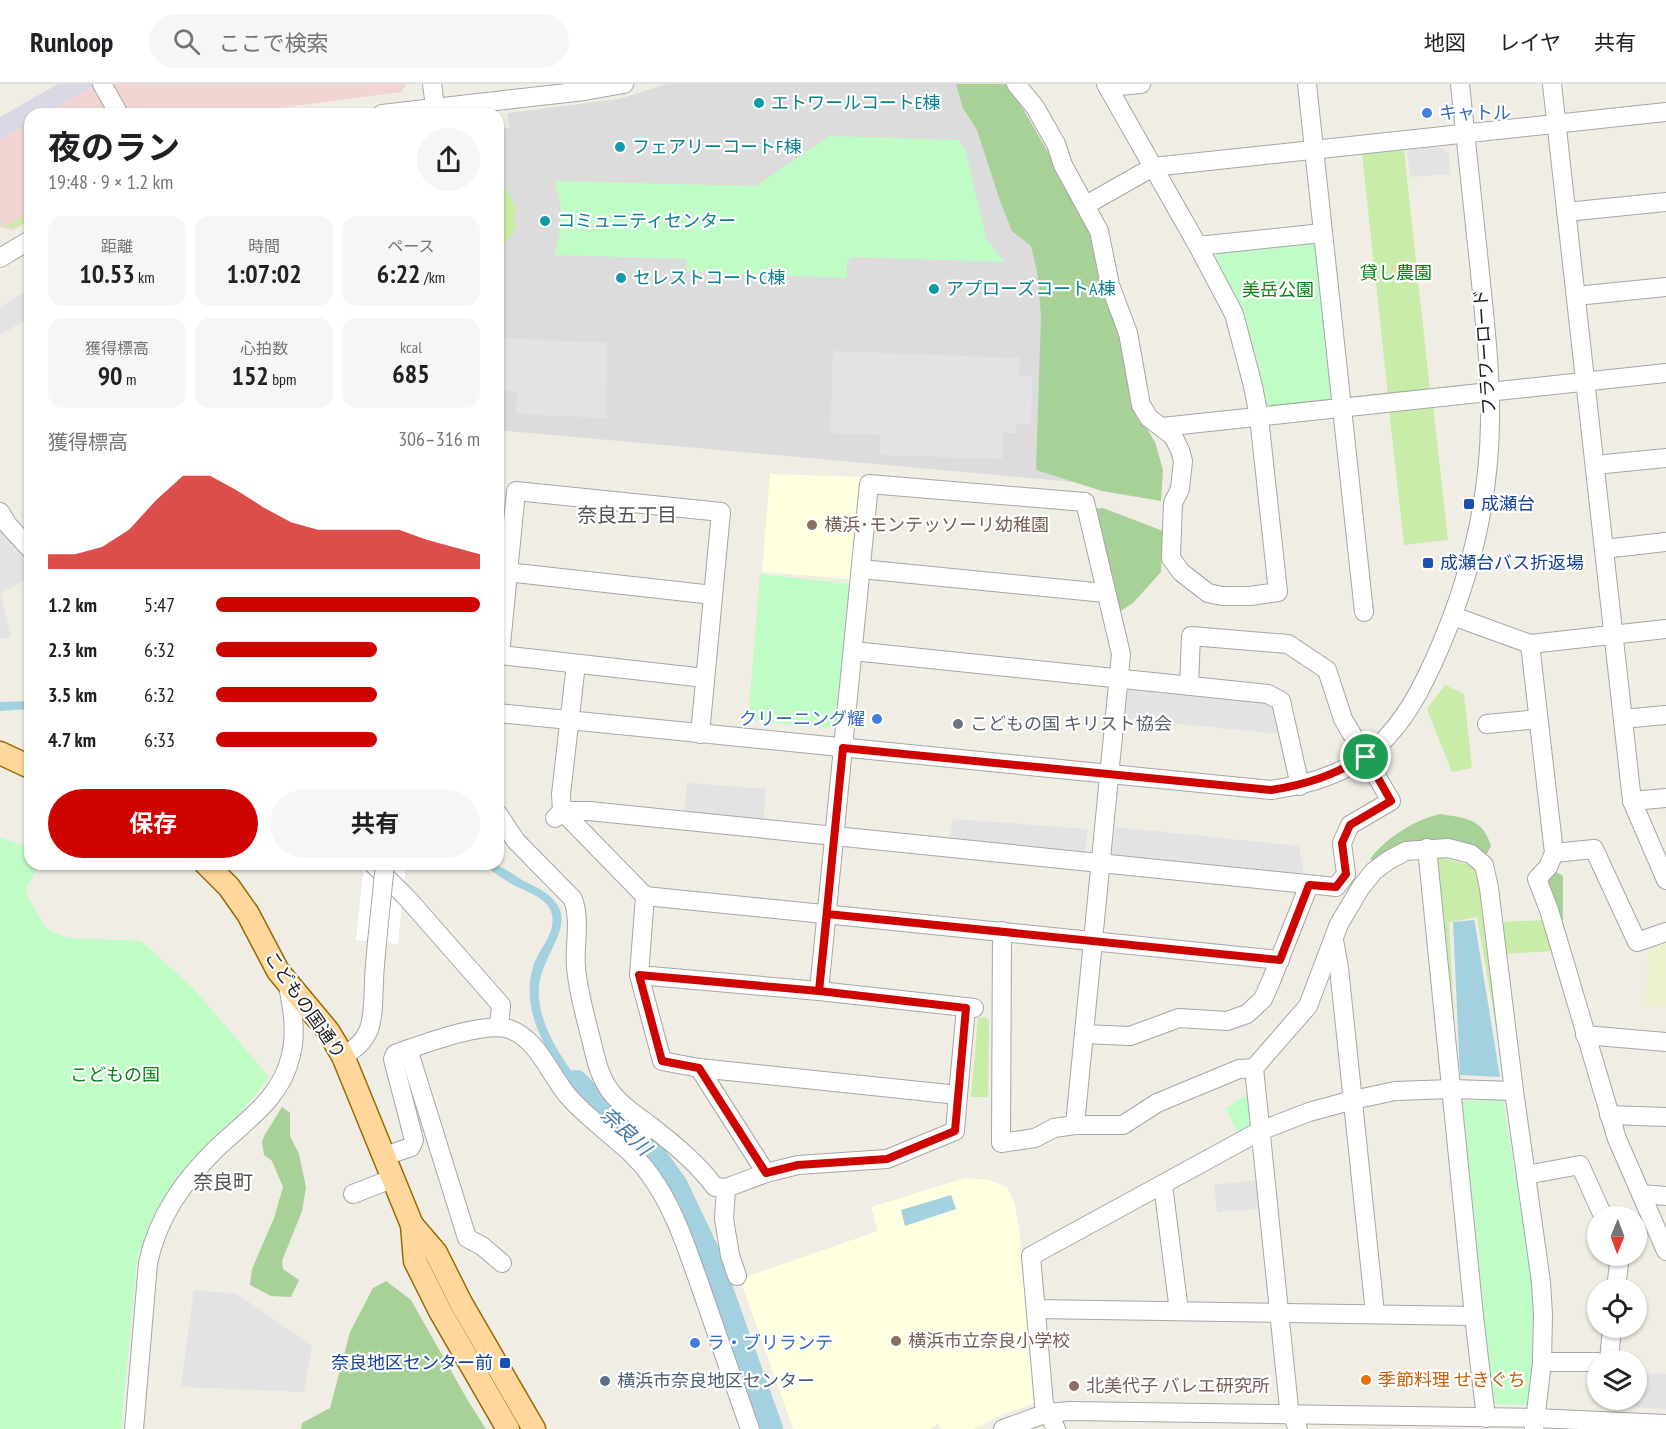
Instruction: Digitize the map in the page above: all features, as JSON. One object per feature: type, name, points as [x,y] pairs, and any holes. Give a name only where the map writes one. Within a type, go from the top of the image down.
[{"type":"main road","points":[[0,753],[24,764]]},
{"type":"main road","name":"こどもの国通り","points":[[212,870],[229,887],[248,914],[271,961],[328,1031],[343,1056],[386,1156],[412,1225],[415,1261],[440,1311],[508,1429]]},
{"type":"main road","name":"こどもの国通り","points":[[412,1225],[436,1253],[460,1303],[534,1429]]},
{"type":"street","points":[[102,84],[116,108]]},
{"type":"street","points":[[432,84],[435,108]]},
{"type":"street","points":[[457,108],[624,84]]},
{"type":"street","points":[[1016,84],[1035,107],[1056,144],[1063,165],[1099,231],[1110,285],[1128,333],[1141,405],[1149,417],[1173,436],[1183,461],[1180,489],[1173,503],[1171,558],[1190,581],[1208,592],[1222,596],[1250,596],[1278,592],[1259,417],[1233,314],[1198,246],[1107,86],[1141,84]]},
{"type":"street","points":[[1307,84],[1364,612]]},
{"type":"street","name":"フラワーロード","points":[[504,714],[1271,790],[1300,786],[1337,773],[1366,757],[1392,733],[1407,714],[1424,681],[1453,616],[1475,541],[1483,501],[1489,450],[1490,392],[1487,341],[1460,84]]},
{"type":"street","points":[[1552,84],[1632,801],[1666,880]]},
{"type":"street","points":[[1086,205],[1153,167],[1666,112]]},
{"type":"street","points":[[1566,212],[1666,202]]},
{"type":"street","points":[[1198,246],[1322,233]]},
{"type":"street","points":[[0,258],[24,244]]},
{"type":"street","points":[[1576,296],[1666,286]]},
{"type":"street","points":[[1162,427],[1666,373]]},
{"type":"street","points":[[1594,465],[1666,458]]},
{"type":"street","points":[[819,991],[869,484],[1085,502],[1121,654],[1075,1125]]},
{"type":"street","points":[[504,608],[516,491],[721,512],[699,734]]},
{"type":"street","points":[[0,512],[24,542]]},
{"type":"street","points":[[1604,549],[1666,542]]},
{"type":"street","points":[[861,569],[1105,593]]},
{"type":"street","points":[[507,572],[713,595]]},
{"type":"street","points":[[1453,616],[1530,644],[1666,629]]},
{"type":"street","points":[[558,814],[589,811],[1336,887],[1346,874],[1342,843],[1350,825],[1391,801],[1343,719],[1327,670],[1288,644],[1191,636],[1189,687]]},
{"type":"street","points":[[1530,644],[1554,853],[1548,867],[1537,879],[1549,910],[1617,1139],[1666,1251]]},
{"type":"street","points":[[853,651],[1268,694],[1281,701],[1300,786]]},
{"type":"street","points":[[504,655],[705,678]]},
{"type":"street","points":[[558,814],[576,664]]},
{"type":"street","points":[[1623,719],[1666,715]]},
{"type":"street","points":[[1487,724],[1538,719]]},
{"type":"street","points":[[1632,801],[1666,798]]},
{"type":"street","points":[[558,814],[645,896],[1280,960]]},
{"type":"street","points":[[504,823],[516,841],[573,899],[577,910],[576,968],[586,1021],[603,1080],[643,1133],[703,1172],[715,1187],[726,1188],[766,1173],[798,1165],[887,1159],[955,1131],[958,1095],[1002,932]]},
{"type":"street","points":[[1427,848],[1486,1418]]},
{"type":"street","points":[[982,1008],[1001,1143],[1035,1138],[1054,1128],[1075,1125],[1123,1125],[1156,1103],[1239,1069],[1254,1068],[1308,1006],[1339,924],[1374,872],[1389,860],[1406,851],[1427,848],[1448,848],[1471,854],[1484,865],[1489,888],[1541,1282],[1542,1362],[1534,1424]]},
{"type":"street","points":[[1554,853],[1594,849],[1636,942],[1666,932]]},
{"type":"street","points":[[380,870],[501,1005],[499,1027]]},
{"type":"street","points":[[343,1056],[358,1046],[371,1024],[384,870]]},
{"type":"street","points":[[1084,1034],[1130,1036],[1179,1018],[1227,1021],[1246,1014],[1263,999],[1309,885]]},
{"type":"street","points":[[645,896],[639,975],[662,1061],[699,1068],[958,1095]]},
{"type":"street","points":[[1334,938],[1375,1313]]},
{"type":"street","points":[[639,975],[982,1008]]},
{"type":"street","points":[[134,1429],[148,1263],[152,1242],[162,1217],[188,1179],[268,1101],[286,1073],[292,1053],[293,1034],[292,1006],[287,981]]},
{"type":"street","points":[[386,1156],[411,1147],[414,1140],[393,1059],[394,1054],[477,1029],[499,1027],[519,1034],[531,1044],[566,1094],[638,1160],[662,1194],[683,1239],[750,1429]]},
{"type":"street","points":[[1585,1035],[1666,1042]]},
{"type":"street","points":[[408,1049],[467,1239],[482,1246],[502,1263]]},
{"type":"street","points":[[699,1068],[766,1173]]},
{"type":"street","points":[[1254,1068],[1279,1312],[1295,1422]]},
{"type":"street","points":[[1051,1421],[1044,1404],[1031,1256],[1260,1131],[1309,1112],[1395,1091],[1452,1089],[1514,1091]]},
{"type":"street","points":[[1609,1115],[1666,1118]]},
{"type":"street","points":[[1526,1175],[1580,1165],[1598,1206]]},
{"type":"street","points":[[353,1194],[394,1178]]},
{"type":"street","points":[[1163,1185],[1179,1311]]},
{"type":"street","points":[[726,1188],[724,1219],[730,1255],[737,1275]]},
{"type":"street","points":[[1641,1194],[1666,1196]]},
{"type":"street","points":[[1036,1309],[1474,1316]]},
{"type":"street","points":[[1542,1362],[1587,1362]]},
{"type":"street","points":[[1003,1429],[1051,1421],[1070,1411],[1161,1412],[1295,1422],[1400,1423],[1486,1418],[1534,1424],[1666,1424]]},
{"type":"street","points":[[1161,1412],[1169,1429]]},
{"type":"shaded area","points":[[58,84],[96,84],[56,108],[24,108],[24,126],[0,140],[0,117]]},
{"type":"shaded area","points":[[96,84],[407,84],[401,92],[280,108],[56,108]]},
{"type":"shaded area","points":[[667,84],[970,84],[1129,487],[504,431],[504,129],[509,128],[507,113],[619,99]]},
{"type":"shaded area","points":[[24,126],[24,224],[13,230],[0,227],[0,140]]},
{"type":"shaded area","points":[[1439,147],[1449,153],[1450,174],[1410,177],[1407,150]]},
{"type":"shaded area","points":[[24,293],[24,321],[0,335],[0,307]]},
{"type":"shaded area","points":[[504,338],[607,343],[606,418],[516,414],[517,391],[504,390]]},
{"type":"shaded area","points":[[833,351],[1020,358],[1019,375],[1032,376],[1031,424],[1017,423],[1016,433],[1003,433],[1002,459],[880,455],[881,435],[830,433]]},
{"type":"shaded area","name":"横浜･モンテッソーリ幼稚園","points":[[770,474],[864,477],[852,579],[762,572]]},
{"type":"shaded area","points":[[0,532],[24,553],[24,580],[1,593],[11,637],[0,639]]},
{"type":"shaded area","points":[[1128,690],[1265,702],[1274,709],[1279,734],[1123,718],[1125,692]]},
{"type":"shaded area","points":[[687,783],[766,789],[763,822],[684,813]]},
{"type":"shaded area","points":[[953,819],[1088,829],[1085,852],[950,838]]},
{"type":"shaded area","points":[[1115,827],[1299,846],[1304,874],[1112,856]]},
{"type":"shaded area","points":[[1666,942],[1666,1006],[1646,1006],[1648,949]]},
{"type":"shaded area","name":"横浜市立奈良小学校","points":[[965,1178],[989,1180],[1007,1187],[1015,1204],[1022,1251],[1036,1403],[1006,1413],[974,1429],[942,1429],[938,1423],[930,1429],[793,1429],[740,1279],[878,1231],[871,1207]]},
{"type":"shaded area","points":[[1257,1180],[1260,1209],[1217,1212],[1214,1185]]},
{"type":"shaded area","points":[[194,1290],[237,1294],[312,1346],[304,1392],[181,1387]]},
{"type":"shaded area","points":[[1647,1373],[1666,1374],[1666,1409],[1647,1408]]},
{"type":"green space","points":[[956,84],[1009,84],[1081,210],[1101,262],[1124,353],[1131,403],[1155,442],[1163,470],[1161,501],[1102,491],[1036,470],[1041,316],[1037,271],[1031,246],[1012,231],[977,130],[963,108]]},
{"type":"green space","points":[[830,136],[959,140],[965,149],[986,238],[1005,262],[852,257],[847,261],[847,278],[687,272],[687,259],[554,255],[559,236],[561,209],[554,181],[756,186]]},
{"type":"green space","name":"貸し農園","points":[[1404,150],[1430,391],[1388,395],[1362,154]]},
{"type":"green space","points":[[504,186],[518,210],[514,214],[517,228],[504,246]]},
{"type":"green space","points":[[24,216],[24,222],[14,228],[0,226],[0,224],[6,226]]},
{"type":"green space","name":"美岳公園","points":[[1312,241],[1318,247],[1335,400],[1270,408],[1266,406],[1260,386],[1253,351],[1212,262],[1219,251]]},
{"type":"green space","points":[[1433,405],[1448,540],[1404,545],[1389,410]]},
{"type":"green space","points":[[1103,508],[1163,531],[1161,572],[1133,603],[1119,612],[1094,509]]},
{"type":"green space","points":[[760,574],[853,584],[839,729],[748,720]]},
{"type":"green space","points":[[1445,685],[1464,694],[1472,768],[1452,772],[1427,709]]},
{"type":"green space","points":[[1440,814],[1465,818],[1483,830],[1491,846],[1484,859],[1468,849],[1375,861],[1370,859],[1401,831]]},
{"type":"green space","name":"こどもの国","points":[[0,838],[24,845],[24,870],[36,870],[25,891],[46,929],[68,938],[141,941],[192,987],[269,1077],[234,1122],[187,1164],[155,1213],[137,1259],[121,1429],[0,1429]]},
{"type":"green space","points":[[1444,858],[1469,865],[1479,871],[1503,1068],[1477,917],[1449,922],[1457,1071],[1432,859]]},
{"type":"green space","points":[[1548,867],[1563,876],[1563,957],[1537,879]]},
{"type":"green space","points":[[1543,920],[1552,951],[1506,954],[1503,922]]},
{"type":"green space","points":[[986,1017],[989,1021],[988,1097],[971,1097],[978,1018]]},
{"type":"green space","points":[[1249,1093],[1252,1123],[1248,1133],[1239,1136],[1226,1108]]},
{"type":"green space","points":[[1503,1100],[1528,1252],[1533,1299],[1531,1405],[1489,1404],[1461,1101]]},
{"type":"green space","points":[[282,1107],[290,1113],[290,1136],[299,1154],[306,1187],[302,1211],[282,1261],[283,1269],[299,1280],[291,1297],[271,1296],[250,1285],[252,1269],[274,1218],[283,1187],[272,1161],[264,1155],[262,1142]]},
{"type":"green space","points":[[386,1281],[411,1300],[486,1429],[301,1429],[302,1423],[330,1408],[350,1332],[373,1288]]},
{"type":"water","points":[[24,701],[24,709],[0,711],[0,702]]},
{"type":"water","points":[[491,870],[507,870],[549,895],[559,908],[562,921],[540,981],[539,999],[547,1029],[562,1058],[604,1107],[597,1111],[557,1064],[537,1027],[531,1007],[530,987],[533,967],[551,929],[553,922],[550,909],[535,895]]},
{"type":"water","points":[[1474,920],[1500,1077],[1460,1075],[1453,922]]},
{"type":"water","points":[[951,1195],[956,1209],[905,1226],[901,1210]]},
{"type":"pier","points":[[363,870],[405,870],[398,944],[356,940]]},
{"type":"waterway","name":"奈良川","points":[[576,1083],[597,1105],[649,1149],[675,1186],[707,1253],[770,1429]]},
{"type":"place","name":"エトワールコートE棟","points":[[759,103]]},
{"type":"place","name":"キャトル","points":[[1427,113]]},
{"type":"place","name":"フェアリーコートF棟","points":[[620,147]]},
{"type":"place","name":"コミュニティセンター","points":[[545,221]]},
{"type":"place","name":"セレストコートC棟","points":[[621,278]]},
{"type":"place","name":"アプローズコートA棟","points":[[934,289]]},
{"type":"place","name":"成瀬台","points":[[1469,504]]},
{"type":"place","name":"横浜･モンテッソーリ幼稚園","points":[[812,525]]},
{"type":"place","name":"成瀬台バス折返場","points":[[1428,563]]},
{"type":"place","name":"クリーニング耀","points":[[877,719]]},
{"type":"place","name":"こどもの国 キリスト協会","points":[[958,724]]},
{"type":"place","name":"横浜市立奈良小学校","points":[[896,1341]]},
{"type":"place","name":"ラ・ブリランテ","points":[[695,1343]]},
{"type":"place","name":"奈良地区センター前","points":[[505,1363]]},
{"type":"place","name":"季節料理 せきぐち","points":[[1366,1380]]},
{"type":"place","name":"横浜市奈良地区センター","points":[[605,1381]]},
{"type":"place","name":"北美代子 バレエ研究所","points":[[1074,1386]]},
{"type":"district","name":"奈良五丁目","points":[[627,515]]},
{"type":"district","name":"奈良町","points":[[223,1182]]},
{"type":"route","points":[[1366,757],[1337,773],[1318,780],[1300,786],[1271,790],[843,748],[819,991],[639,975],[662,1061],[699,1068],[766,1173],[798,1165],[887,1159],[955,1131],[966,1008],[819,991],[827,914],[1280,960],[1309,885],[1336,887],[1346,874],[1342,843],[1350,825],[1391,801],[1366,757]]}]
